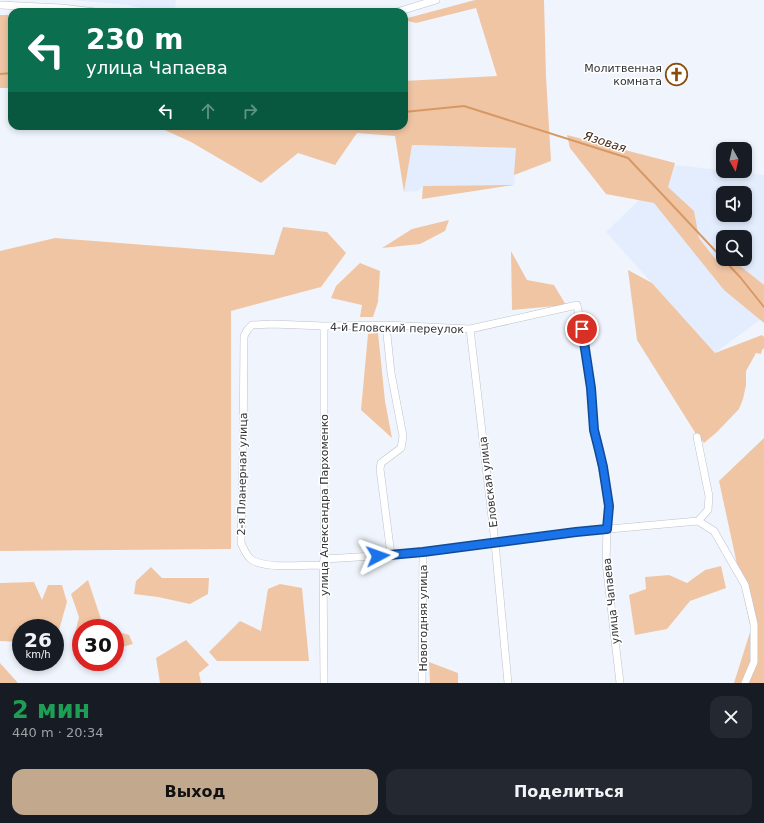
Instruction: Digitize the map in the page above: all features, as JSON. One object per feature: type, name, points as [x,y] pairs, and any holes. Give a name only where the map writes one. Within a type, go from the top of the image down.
[{"type":"street","points":[[408,9],[436,0]]},
{"type":"street","points":[[0,5],[62,8]]},
{"type":"street","name":"4-й Еловский переулок","points":[[244,336],[252,325],[272,324],[324,326],[386,325],[470,329],[577,305]]},
{"type":"street","name":"улица Чапаева","points":[[577,305],[591,388],[594,430],[602,461],[609,506],[606,563],[620,683]]},
{"type":"street","points":[[386,325],[391,373],[403,436],[401,448],[381,462],[380,469],[391,556]]},
{"type":"street","name":"улица Александра Пархоменко","points":[[324,326],[324,683]]},
{"type":"street","name":"Еловская улица","points":[[470,329],[496,543],[508,683]]},
{"type":"street","name":"2-я Планерная улица","points":[[244,336],[241,542],[245,553],[252,560],[261,564],[284,566],[391,556],[576,532],[698,521]]},
{"type":"street","points":[[697,437],[709,496],[708,510],[698,521],[714,531],[745,585],[754,624],[754,662],[745,683]]},
{"type":"street","name":"Новогодняя улица","points":[[422,683],[423,552]]},
{"type":"shaded area","points":[[71,0],[176,0],[175,8],[140,8],[128,5]]},
{"type":"shaded area","points":[[475,0],[544,0],[546,76],[551,161],[514,175],[516,148],[412,145],[404,192],[395,136],[357,133],[335,165],[298,153],[261,183],[191,142],[165,130],[408,130],[408,81],[497,76],[476,8],[416,23],[408,21],[408,18]]},
{"type":"shaded area","points":[[0,15],[8,15],[8,88],[0,88]]},
{"type":"shaded area","points":[[567,135],[675,163],[668,187],[694,211],[699,238],[716,260],[716,266],[740,266],[764,285],[764,323],[724,290],[654,203],[606,194],[570,148]]},
{"type":"shaded area","points":[[411,145],[517,148],[514,185],[423,186],[418,191],[404,192]]},
{"type":"shaded area","points":[[675,165],[716,170],[716,178],[752,178],[752,174],[764,175],[764,317],[715,353],[606,232]]},
{"type":"shaded area","points":[[514,185],[422,199],[423,186]]},
{"type":"shaded area","points":[[449,220],[445,231],[420,244],[382,248],[412,229]]},
{"type":"shaded area","points":[[283,227],[327,232],[346,253],[321,287],[231,311],[231,549],[0,551],[0,251],[55,238],[274,255]]},
{"type":"shaded area","points":[[511,251],[527,280],[554,285],[566,305],[512,310]]},
{"type":"shaded area","points":[[360,263],[380,271],[378,302],[373,317],[360,317],[362,305],[331,298],[336,286]]},
{"type":"shaded area","points":[[628,270],[652,283],[715,353],[762,335],[764,337],[764,348],[761,354],[756,353],[746,371],[746,385],[739,409],[704,443],[696,434],[637,340]]},
{"type":"shaded area","points":[[378,333],[385,401],[392,438],[361,410],[368,334]]},
{"type":"shaded area","points":[[764,438],[764,683],[734,683],[751,629],[719,481]]},
{"type":"shaded area","points":[[721,566],[726,588],[690,601],[667,629],[635,635],[629,595],[646,589],[645,577],[669,575],[687,583],[705,570]]},
{"type":"shaded area","points":[[151,567],[162,578],[209,578],[208,594],[190,604],[158,597],[134,594],[136,581]]},
{"type":"shaded area","points":[[88,580],[101,619],[79,619],[71,594]]},
{"type":"shaded area","points":[[34,582],[42,600],[48,585],[62,585],[67,602],[62,619],[12,619],[12,642],[0,641],[0,583]]},
{"type":"shaded area","points":[[280,584],[302,588],[309,661],[217,661],[209,652],[240,621],[261,631],[268,589]]},
{"type":"shaded area","points":[[124,634],[129,635],[133,644],[124,646]]},
{"type":"shaded area","points":[[186,640],[209,665],[199,673],[201,683],[160,683],[156,658]]},
{"type":"shaded area","points":[[429,662],[458,673],[458,683],[430,683]]},
{"type":"shaded area","points":[[0,663],[18,683],[0,683]]},
{"type":"waterway","name":"Язовая","points":[[0,74],[8,73]]},
{"type":"waterway","name":"Язовая","points":[[408,112],[464,106],[628,158],[740,277],[764,307]]},
{"type":"place","name":"Молитвенная комната","points":[[677,74]]},
{"type":"route","points":[[378,556],[391,556],[607,529],[609,506],[603,467],[594,430],[591,388],[582,329]]}]
